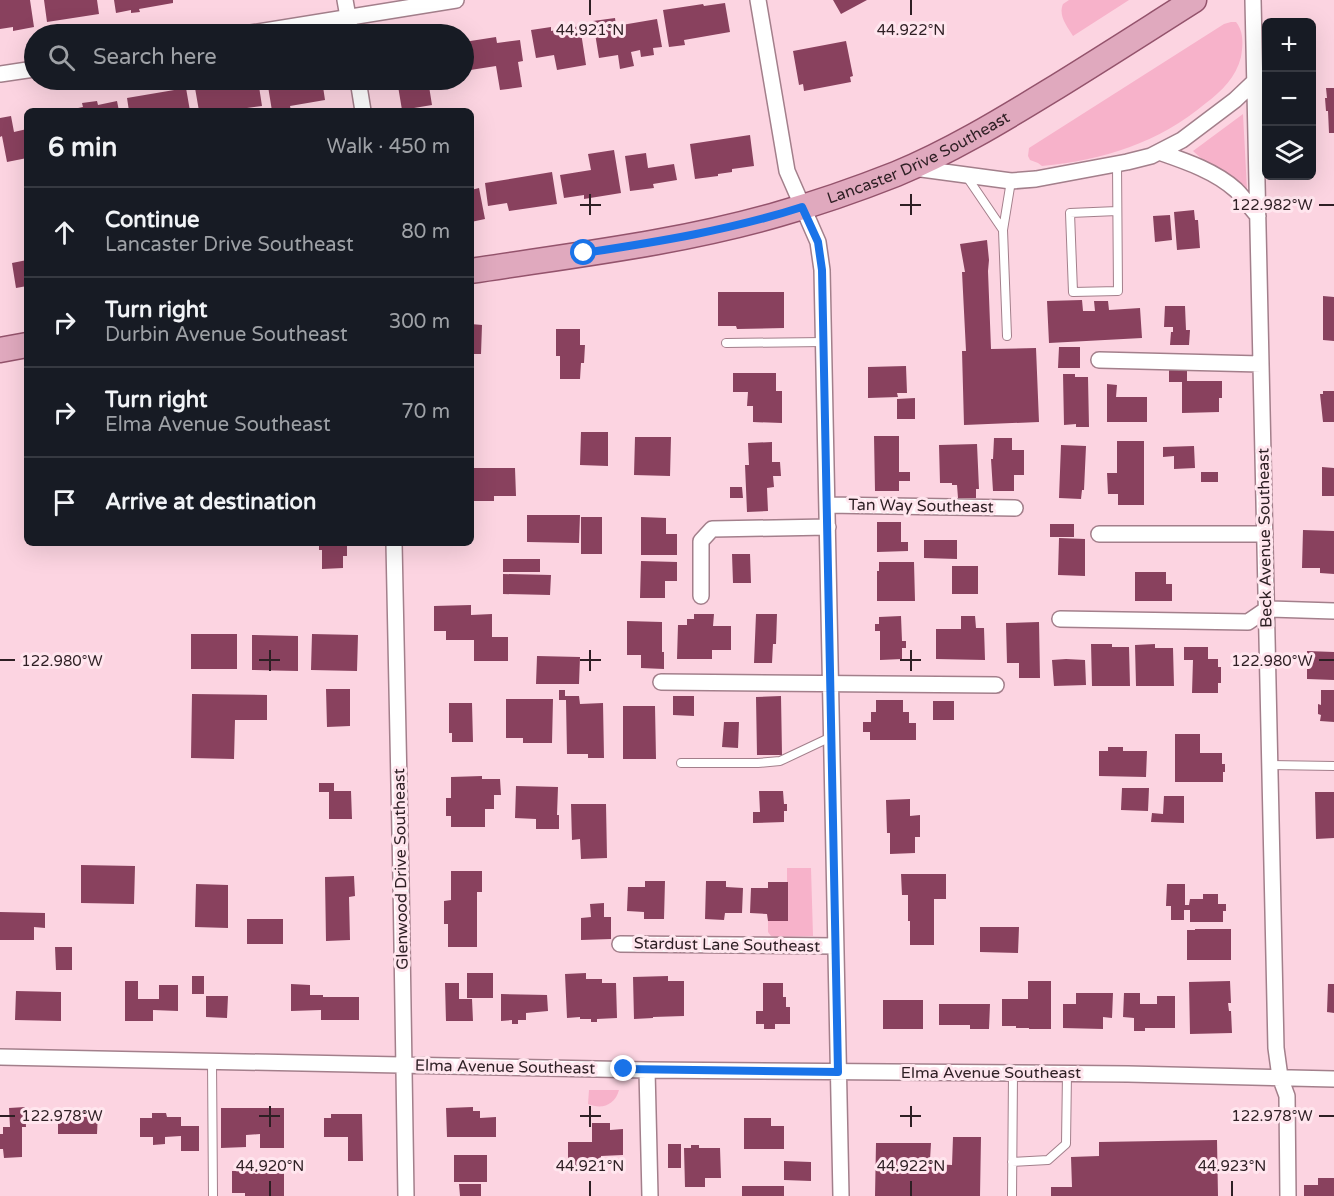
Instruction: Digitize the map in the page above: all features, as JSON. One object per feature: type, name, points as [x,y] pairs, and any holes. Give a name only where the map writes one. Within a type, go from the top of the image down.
[{"type":"main road","name":"Lancaster Drive Southeast","points":[[474,271],[714,230],[779,214],[865,186],[911,168],[1019,110],[1194,0]]},
{"type":"main road","points":[[0,350],[24,346]]},
{"type":"street","points":[[345,0],[349,24]]},
{"type":"street","points":[[309,24],[456,0]]},
{"type":"street","points":[[758,0],[787,171],[818,242],[822,270],[841,1196]]},
{"type":"street","name":"Beck Avenue Southeast","points":[[1253,0],[1276,1039],[1280,1077],[1287,1096],[1288,1196]]},
{"type":"street","points":[[0,74],[24,70]]},
{"type":"street","points":[[911,168],[1011,181],[1036,179],[1151,156],[1182,140],[1235,100],[1255,81]]},
{"type":"street","points":[[360,90],[363,108]]},
{"type":"street","points":[[1159,152],[1183,160],[1219,178],[1235,190],[1258,216]]},
{"type":"street","points":[[1100,360],[1261,364]]},
{"type":"street","name":"Tan Way Southeast","points":[[827,505],[1015,508]]},
{"type":"street","points":[[701,596],[701,541],[712,529],[828,527]]},
{"type":"street","points":[[1099,534],[1265,534]]},
{"type":"street","name":"Glenwood Drive Southeast","points":[[394,546],[406,1196]]},
{"type":"street","points":[[1060,619],[1248,622],[1266,609],[1334,611]]},
{"type":"street","points":[[662,682],[996,685]]},
{"type":"street","name":"Stardust Lane Southeast","points":[[620,944],[835,946]]},
{"type":"street","name":"Elma Avenue Southeast","points":[[0,1057],[647,1070],[1067,1073],[1334,1078]]},
{"type":"street","points":[[647,1070],[650,1196]]},
{"type":"lane","points":[[1117,164],[1118,291],[1072,292],[1070,213],[1117,211]]},
{"type":"lane","points":[[966,176],[1003,230]]},
{"type":"lane","points":[[1007,336],[1003,230],[1011,181]]},
{"type":"lane","points":[[726,343],[824,342]]},
{"type":"lane","points":[[681,762],[780,761],[831,737]]},
{"type":"lane","points":[[1270,765],[1334,766]]},
{"type":"lane","points":[[212,1061],[213,1196]]},
{"type":"lane","points":[[1012,1196],[1013,1073]]},
{"type":"lane","points":[[1012,1162],[1048,1161],[1066,1144],[1067,1073]]},
{"type":"shaded area","points":[[1069,0],[1129,0],[1073,36],[1062,13],[1063,4]]},
{"type":"shaded area","points":[[1236,22],[1242,39],[1241,57],[1236,71],[1218,94],[1188,117],[1149,139],[1108,154],[1042,166],[1030,160],[1029,148],[1224,24]]},
{"type":"shaded area","points":[[1243,114],[1247,190],[1228,173],[1203,160],[1193,151]]},
{"type":"shaded area","points":[[787,868],[811,868],[813,936],[775,937],[768,932],[768,921],[788,921]]},
{"type":"shaded area","points":[[589,1090],[619,1090],[611,1103],[593,1106],[588,1104]]},
{"type":"building","points":[[0,0],[30,0],[34,24],[24,24],[24,29],[13,31],[13,27],[0,29]]},
{"type":"building","points":[[44,0],[97,0],[99,14],[47,22]]},
{"type":"building","points":[[114,0],[173,0],[173,3],[139,9],[140,12],[131,13],[131,10],[116,13]]},
{"type":"building","points":[[833,0],[867,0],[841,14]]},
{"type":"building","points":[[725,3],[730,32],[684,40],[685,45],[669,47],[663,10]]},
{"type":"building","points":[[615,18],[616,26],[657,19],[662,47],[653,48],[654,55],[641,57],[640,50],[631,52],[634,66],[620,69],[618,55],[599,58],[593,21]]},
{"type":"building","points":[[580,26],[586,65],[557,70],[554,55],[536,58],[531,30],[551,27],[551,31]]},
{"type":"building","points":[[496,37],[497,43],[520,40],[523,61],[518,62],[522,87],[500,90],[496,66],[474,69],[474,40]]},
{"type":"building","points":[[846,41],[853,76],[850,77],[851,82],[804,91],[803,84],[799,85],[793,51]]},
{"type":"building","points":[[1326,88],[1334,88],[1334,133],[1329,133]]},
{"type":"building","points":[[186,90],[189,108],[129,108],[127,98]]},
{"type":"building","points":[[195,90],[260,90],[262,106],[198,108]]},
{"type":"building","points":[[269,90],[324,90],[325,100],[290,106],[290,108],[272,108]]},
{"type":"building","points":[[399,90],[430,90],[432,105],[402,108]]},
{"type":"building","points":[[97,101],[98,105],[117,101],[118,108],[78,108],[83,107],[82,103]]},
{"type":"building","points":[[11,116],[14,132],[24,130],[24,159],[7,162],[2,136],[0,137],[0,118]]},
{"type":"building","points":[[750,135],[754,166],[732,169],[732,172],[718,174],[718,176],[695,179],[690,144]]},
{"type":"building","points":[[614,150],[621,193],[584,199],[584,195],[564,198],[560,175],[591,170],[588,154]]},
{"type":"building","points":[[646,153],[648,168],[674,164],[677,180],[653,184],[654,188],[630,191],[625,156]]},
{"type":"building","points":[[552,172],[557,204],[509,211],[507,203],[488,206],[485,183]]},
{"type":"building","points":[[479,188],[485,219],[474,221],[474,189]]},
{"type":"building","points":[[1194,210],[1195,220],[1198,220],[1200,248],[1177,250],[1174,212]]},
{"type":"building","points":[[1170,215],[1172,240],[1155,242],[1153,216]]},
{"type":"building","points":[[987,240],[991,349],[1036,348],[1039,422],[964,425],[962,351],[966,351],[962,272],[965,272],[960,244]]},
{"type":"building","points":[[24,261],[24,287],[16,288],[12,263]]},
{"type":"building","points":[[718,292],[784,292],[784,328],[737,329],[736,326],[718,326]]},
{"type":"building","points":[[1323,296],[1334,297],[1334,341],[1323,340]]},
{"type":"building","points":[[1082,300],[1083,311],[1095,311],[1094,301],[1108,301],[1109,310],[1140,308],[1142,338],[1049,343],[1047,301]]},
{"type":"building","points":[[1165,306],[1185,306],[1186,330],[1190,330],[1189,345],[1170,345],[1173,327],[1164,327]]},
{"type":"building","points":[[474,324],[482,325],[481,354],[474,354]]},
{"type":"building","points":[[556,329],[580,329],[580,345],[585,345],[580,379],[560,379],[560,356],[556,356]]},
{"type":"building","points":[[1059,347],[1080,347],[1080,368],[1058,368]]},
{"type":"building","points":[[906,366],[907,393],[897,393],[898,397],[868,398],[868,367]]},
{"type":"building","points":[[1169,367],[1187,367],[1187,381],[1222,381],[1219,412],[1182,413],[1182,382],[1169,382]]},
{"type":"building","points":[[733,373],[776,373],[776,391],[782,391],[782,423],[753,422],[753,406],[747,406],[748,392],[733,392]]},
{"type":"building","points":[[1063,374],[1088,377],[1089,427],[1076,427],[1076,424],[1064,425]]},
{"type":"building","points":[[1107,384],[1117,385],[1116,397],[1147,397],[1147,422],[1107,422]]},
{"type":"building","points":[[1323,391],[1334,391],[1334,422],[1323,422],[1320,394],[1323,394]]},
{"type":"building","points":[[915,398],[915,419],[897,419],[897,399]]},
{"type":"building","points":[[581,432],[608,432],[608,466],[580,465]]},
{"type":"building","points":[[874,436],[899,436],[899,472],[910,472],[910,481],[899,481],[899,491],[875,491]]},
{"type":"building","points":[[635,437],[671,437],[670,476],[634,475]]},
{"type":"building","points":[[994,438],[1012,438],[1012,450],[1024,450],[1024,475],[1014,475],[1014,491],[993,491],[991,459],[993,459]]},
{"type":"building","points":[[1117,441],[1144,441],[1144,505],[1118,505],[1118,494],[1108,494],[1107,473],[1117,473]]},
{"type":"building","points":[[772,442],[772,462],[780,462],[781,476],[773,476],[774,487],[767,488],[768,511],[747,512],[745,465],[749,465],[748,443]]},
{"type":"building","points":[[977,444],[979,489],[976,489],[976,498],[958,498],[957,485],[940,483],[939,445]]},
{"type":"building","points":[[1061,445],[1086,446],[1084,490],[1082,490],[1081,499],[1059,498]]},
{"type":"building","points":[[1194,446],[1195,468],[1174,469],[1174,456],[1163,457],[1163,447]]},
{"type":"building","points":[[1322,467],[1334,468],[1334,496],[1322,496]]},
{"type":"building","points":[[474,468],[515,468],[516,496],[494,496],[494,501],[474,501]]},
{"type":"building","points":[[1201,472],[1218,472],[1218,482],[1201,482]]},
{"type":"building","points":[[730,487],[742,487],[743,498],[730,498]]},
{"type":"building","points":[[527,515],[580,515],[579,543],[527,542]]},
{"type":"building","points":[[581,517],[602,517],[602,554],[581,554]]},
{"type":"building","points":[[641,517],[666,518],[666,534],[677,534],[677,555],[641,555]]},
{"type":"building","points":[[877,522],[901,522],[901,542],[908,542],[908,551],[877,552]]},
{"type":"building","points":[[1050,524],[1074,524],[1074,537],[1050,537]]},
{"type":"building","points":[[1303,530],[1334,531],[1334,574],[1320,573],[1320,568],[1302,568]]},
{"type":"building","points":[[1059,538],[1085,539],[1085,576],[1058,575]]},
{"type":"building","points":[[924,540],[957,540],[957,559],[924,558]]},
{"type":"building","points":[[319,546],[347,546],[347,556],[343,556],[343,568],[322,569],[322,550],[319,550]]},
{"type":"building","points":[[732,554],[750,554],[751,583],[733,583]]},
{"type":"building","points":[[503,559],[540,559],[540,572],[503,572]]},
{"type":"building","points":[[641,561],[677,562],[677,581],[665,581],[665,598],[640,598]]},
{"type":"building","points":[[879,562],[914,562],[915,601],[877,601]]},
{"type":"building","points":[[952,566],[978,566],[978,594],[952,594]]},
{"type":"building","points":[[1135,572],[1166,572],[1166,584],[1172,584],[1172,601],[1135,601]]},
{"type":"building","points":[[503,574],[551,575],[550,595],[503,594]]},
{"type":"building","points":[[471,605],[471,615],[492,614],[492,637],[508,637],[508,661],[474,661],[474,640],[446,640],[446,631],[434,631],[434,606]]},
{"type":"building","points":[[694,614],[714,614],[713,626],[731,626],[731,650],[712,650],[712,659],[677,659],[678,625],[687,625],[687,619],[694,619]]},
{"type":"building","points":[[756,614],[777,614],[776,644],[773,644],[772,663],[754,663]]},
{"type":"building","points":[[901,616],[902,641],[906,641],[906,648],[902,648],[902,659],[880,660],[880,631],[875,631],[875,624],[879,624],[879,617]]},
{"type":"building","points":[[961,616],[975,616],[976,628],[984,628],[985,660],[936,659],[936,629],[961,629]]},
{"type":"building","points":[[627,621],[662,622],[664,669],[641,668],[641,655],[627,655]]},
{"type":"building","points":[[1039,622],[1040,678],[1019,678],[1019,663],[1007,663],[1006,623]]},
{"type":"building","points":[[191,634],[237,634],[237,669],[191,669]]},
{"type":"building","points":[[312,634],[358,635],[357,671],[311,670]]},
{"type":"building","points":[[252,635],[298,636],[298,671],[252,670]]},
{"type":"building","points":[[1091,644],[1129,647],[1130,686],[1092,686]]},
{"type":"building","points":[[1155,644],[1155,648],[1173,648],[1174,686],[1136,686],[1135,645]]},
{"type":"building","points":[[1184,647],[1208,647],[1208,659],[1218,659],[1218,667],[1221,667],[1221,683],[1218,683],[1218,693],[1192,693],[1193,660],[1184,660]]},
{"type":"building","points":[[1307,651],[1334,652],[1334,680],[1307,679]]},
{"type":"building","points":[[537,656],[580,657],[579,684],[536,684]]},
{"type":"building","points":[[1052,660],[1085,660],[1086,685],[1054,686]]},
{"type":"building","points":[[326,689],[350,689],[350,726],[327,727]]},
{"type":"building","points":[[559,690],[565,690],[565,696],[579,696],[580,704],[603,703],[604,758],[588,758],[588,754],[567,754],[566,700],[559,700]]},
{"type":"building","points":[[1321,690],[1334,690],[1334,722],[1320,721],[1318,704],[1321,705]]},
{"type":"building","points":[[192,694],[267,695],[267,720],[235,720],[234,759],[191,758]]},
{"type":"building","points":[[673,696],[694,696],[694,716],[673,715]]},
{"type":"building","points":[[781,696],[782,755],[757,755],[756,697]]},
{"type":"building","points":[[506,699],[553,699],[552,743],[523,743],[523,738],[506,738]]},
{"type":"building","points":[[876,700],[903,700],[903,712],[909,712],[909,723],[916,723],[916,740],[870,740],[870,732],[863,732],[863,722],[871,722],[871,712],[876,712]]},
{"type":"building","points":[[933,701],[954,701],[954,720],[933,720]]},
{"type":"building","points":[[449,703],[472,703],[473,742],[452,742],[452,733],[449,733]]},
{"type":"building","points":[[623,706],[655,706],[656,759],[623,759]]},
{"type":"building","points":[[724,722],[739,722],[738,748],[722,747]]},
{"type":"building","points":[[1175,734],[1200,734],[1200,753],[1222,753],[1222,764],[1225,764],[1223,782],[1175,782]]},
{"type":"building","points":[[1108,747],[1123,747],[1123,751],[1147,751],[1146,777],[1099,776],[1099,751],[1108,751]]},
{"type":"building","points":[[482,776],[482,779],[500,779],[501,795],[494,795],[494,809],[485,809],[485,827],[451,827],[451,816],[446,816],[446,798],[451,798],[451,777]]},
{"type":"building","points":[[319,783],[334,783],[334,791],[351,791],[352,819],[329,819],[329,792],[319,792]]},
{"type":"building","points":[[516,786],[558,787],[559,829],[536,829],[536,819],[515,818]]},
{"type":"building","points":[[1122,788],[1149,788],[1148,811],[1121,810]]},
{"type":"building","points":[[759,791],[783,791],[784,804],[787,804],[787,811],[784,811],[784,822],[753,823],[753,812],[760,812]]},
{"type":"building","points":[[1315,792],[1334,792],[1334,838],[1316,839]]},
{"type":"building","points":[[1164,796],[1184,796],[1184,823],[1151,822],[1152,813],[1163,814]]},
{"type":"building","points":[[910,799],[910,816],[920,815],[920,837],[915,837],[915,853],[890,854],[886,800]]},
{"type":"building","points":[[571,804],[606,804],[607,858],[581,859],[580,839],[572,840]]},
{"type":"building","points":[[81,865],[135,866],[134,904],[81,903]]},
{"type":"building","points":[[451,871],[482,871],[482,892],[477,892],[477,947],[448,947],[448,924],[444,924],[444,901],[451,900]]},
{"type":"building","points":[[901,874],[946,874],[946,899],[934,899],[934,945],[910,945],[908,895],[902,895]]},
{"type":"building","points":[[354,876],[355,896],[349,897],[350,940],[326,941],[325,877]]},
{"type":"building","points":[[645,881],[665,881],[664,919],[644,919],[644,912],[627,911],[628,887],[645,887]]},
{"type":"building","points":[[706,881],[726,881],[726,887],[743,888],[742,913],[725,913],[724,920],[705,919]]},
{"type":"building","points":[[768,882],[788,882],[788,921],[768,921],[767,914],[750,913],[751,888],[768,888]]},
{"type":"building","points":[[196,884],[228,885],[228,928],[195,927]]},
{"type":"building","points":[[1167,884],[1185,884],[1185,905],[1189,905],[1190,899],[1203,899],[1203,894],[1218,894],[1218,904],[1226,904],[1226,911],[1223,911],[1223,922],[1190,922],[1190,910],[1184,910],[1184,920],[1171,920],[1171,906],[1166,906]]},
{"type":"building","points":[[604,903],[604,917],[611,917],[611,939],[581,940],[581,918],[591,917],[590,904]]},
{"type":"building","points":[[0,912],[45,913],[45,928],[34,927],[34,940],[0,940]]},
{"type":"building","points":[[247,919],[283,919],[283,944],[247,944]]},
{"type":"building","points":[[980,927],[1019,927],[1018,953],[980,952]]},
{"type":"building","points":[[1231,929],[1231,960],[1187,960],[1187,930]]},
{"type":"building","points":[[55,947],[72,947],[72,970],[56,970]]},
{"type":"building","points":[[467,973],[493,973],[493,998],[467,998]]},
{"type":"building","points":[[586,973],[586,979],[602,979],[602,983],[616,983],[617,1018],[597,1019],[597,1022],[591,1022],[591,1019],[580,1019],[580,1017],[567,1018],[565,974]]},
{"type":"building","points":[[192,976],[204,976],[204,994],[192,994]]},
{"type":"building","points":[[668,976],[668,981],[684,981],[684,1016],[634,1019],[633,977]]},
{"type":"building","points":[[125,981],[138,981],[138,999],[159,999],[159,985],[178,985],[178,1011],[153,1010],[153,1021],[125,1021]]},
{"type":"building","points":[[1028,981],[1051,981],[1051,1029],[1002,1026],[1002,999],[1028,999]]},
{"type":"building","points":[[1230,981],[1231,1003],[1228,1003],[1229,1011],[1231,1011],[1232,1033],[1190,1034],[1189,982]]},
{"type":"building","points":[[445,983],[459,983],[459,999],[472,999],[473,1021],[446,1021]]},
{"type":"building","points":[[763,983],[783,983],[783,997],[786,997],[786,1007],[790,1007],[790,1024],[775,1024],[775,1029],[764,1029],[764,1024],[756,1024],[756,1011],[763,1011]]},
{"type":"building","points":[[291,984],[310,985],[310,995],[359,997],[359,1020],[321,1020],[321,1010],[291,1011]]},
{"type":"building","points":[[1328,984],[1334,984],[1334,1013],[1327,1012]]},
{"type":"building","points":[[16,991],[61,992],[61,1021],[15,1020]]},
{"type":"building","points":[[1076,993],[1113,993],[1112,1018],[1103,1017],[1103,1029],[1063,1028],[1063,1004],[1076,1004]]},
{"type":"building","points":[[1124,993],[1140,993],[1140,1004],[1157,1004],[1157,996],[1175,996],[1175,1028],[1145,1028],[1145,1031],[1134,1031],[1134,1018],[1123,1017]]},
{"type":"building","points":[[501,994],[547,995],[548,1011],[526,1013],[526,1020],[518,1020],[518,1024],[512,1024],[512,1020],[501,1021]]},
{"type":"building","points":[[206,996],[228,996],[227,1018],[206,1017]]},
{"type":"building","points":[[883,1000],[923,1000],[923,1029],[883,1029]]},
{"type":"building","points":[[939,1004],[990,1004],[989,1029],[970,1029],[970,1025],[939,1025]]},
{"type":"building","points":[[25,1107],[26,1127],[22,1127],[22,1157],[4,1158],[3,1149],[0,1149],[0,1134],[3,1134],[3,1127],[10,1127],[9,1108]]},
{"type":"building","points":[[473,1107],[473,1111],[480,1111],[480,1118],[496,1117],[496,1137],[447,1137],[446,1108]]},
{"type":"building","points":[[221,1108],[284,1108],[284,1148],[260,1148],[260,1134],[246,1135],[246,1147],[221,1148]]},
{"type":"building","points":[[58,1110],[98,1111],[97,1134],[58,1134]]},
{"type":"building","points":[[152,1113],[166,1113],[167,1117],[181,1117],[181,1126],[199,1126],[199,1151],[181,1151],[181,1136],[165,1137],[165,1144],[153,1145],[153,1137],[140,1137],[140,1118],[152,1118]]},
{"type":"building","points":[[331,1114],[362,1114],[363,1161],[348,1161],[348,1137],[324,1137],[324,1118],[331,1118]]},
{"type":"building","points":[[744,1118],[771,1118],[771,1126],[784,1126],[784,1149],[744,1149]]},
{"type":"building","points":[[592,1123],[610,1123],[610,1130],[623,1129],[623,1155],[601,1156],[601,1168],[568,1168],[568,1142],[592,1142]]},
{"type":"building","points":[[953,1137],[981,1137],[980,1196],[875,1196],[876,1143],[931,1143],[930,1160],[934,1160],[934,1164],[952,1165]]},
{"type":"building","points":[[1217,1140],[1218,1196],[1051,1196],[1051,1187],[1072,1187],[1071,1157],[1099,1156],[1099,1142]]},
{"type":"building","points":[[668,1144],[681,1144],[681,1168],[668,1168]]},
{"type":"building","points":[[691,1145],[699,1145],[699,1148],[720,1148],[721,1178],[705,1178],[705,1187],[685,1187],[684,1148],[691,1148]]},
{"type":"building","points":[[454,1155],[487,1155],[487,1182],[454,1182]]},
{"type":"building","points":[[784,1161],[811,1162],[811,1181],[784,1180]]},
{"type":"building","points":[[232,1171],[284,1171],[284,1196],[245,1196],[245,1193],[232,1193]]},
{"type":"building","points":[[1318,1178],[1334,1178],[1334,1196],[1304,1196],[1304,1185],[1318,1185]]},
{"type":"building","points":[[459,1184],[481,1184],[481,1196],[460,1196]]},
{"type":"building","points":[[742,1186],[784,1186],[784,1196],[742,1196]]},
{"type":"route","points":[[584,253],[714,230],[802,207],[818,242],[822,270],[838,1072],[624,1069]]}]
